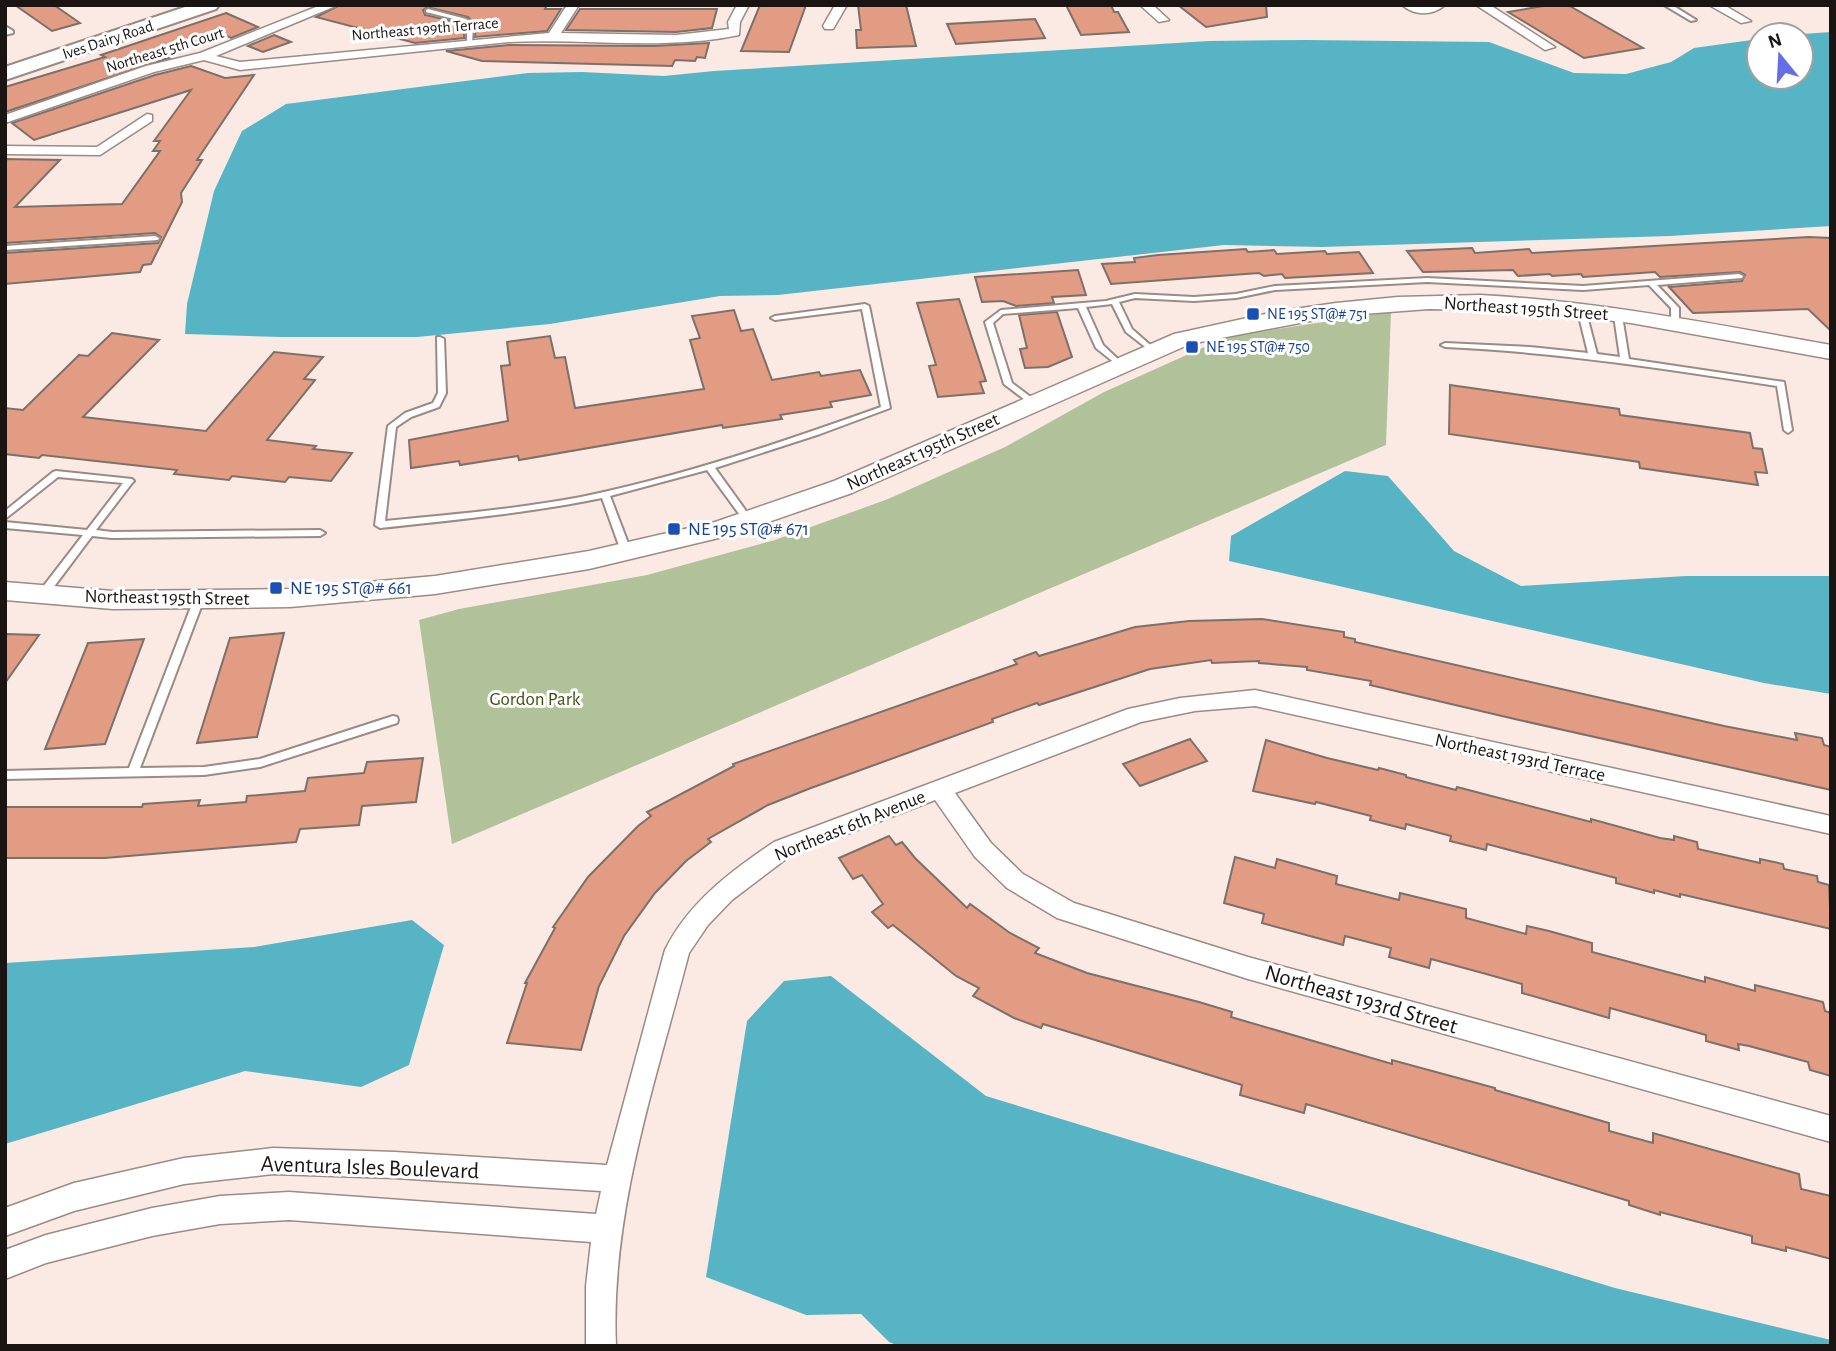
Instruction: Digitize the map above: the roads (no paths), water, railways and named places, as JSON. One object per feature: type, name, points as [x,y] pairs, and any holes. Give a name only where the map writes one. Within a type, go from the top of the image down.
[{"type":"main road","name":"Ives Dairy Road","points":[[8,67],[169,5]]},
{"type":"main road","name":"Ives Dairy Road","points":[[8,67],[210,5]]},
{"type":"street","name":"Northeast 5th Court","points":[[5,119],[150,69],[204,56],[332,5]]},
{"type":"street","points":[[553,36],[573,5]]},
{"type":"street","name":"Northeast 199th Terrace","points":[[204,56],[240,66],[553,36],[677,38],[734,32],[734,22],[743,5]]},
{"type":"street","points":[[829,26],[841,5]]},
{"type":"street","points":[[1146,5],[1163,20]]},
{"type":"street","points":[[1408,5],[1418,12],[1427,12],[1438,5]]},
{"type":"street","points":[[1482,5],[1549,47]]},
{"type":"street","points":[[1715,5],[1745,21]]},
{"type":"street","points":[[5,150],[100,151],[147,118]]},
{"type":"street","name":"Northeast 195th Street","points":[[5,591],[113,600],[290,598],[435,585],[589,560],[722,529],[843,487],[1182,339],[1241,324],[1345,308],[1431,302],[1520,304],[1618,316],[1831,352]]},
{"type":"street","name":"Northeast 193rd Terrace","points":[[1209,700],[1255,698],[1831,825]]},
{"type":"street","name":"Northeast 6th Avenue","points":[[601,1346],[598,1314],[606,1230],[616,1180],[677,950],[695,922],[736,879],[782,849],[1136,715],[1168,706],[1209,700]]},
{"type":"street","name":"Northeast 193rd Street","points":[[940,789],[983,850],[1015,881],[1066,911],[1248,968],[1831,1129]]},
{"type":"street","name":"Aventura Isles Boulevard","points":[[5,1222],[74,1197],[184,1171],[273,1161],[395,1165],[616,1180]]},
{"type":"street","name":"Aventura Isles Boulevard","points":[[5,1265],[46,1250],[139,1225],[220,1210],[289,1206],[606,1230]]},
{"type":"lane","points":[[1667,5],[1693,20]]},
{"type":"lane","points":[[428,10],[464,20],[470,26],[470,42]]},
{"type":"lane","points":[[5,28],[11,32],[5,33]]},
{"type":"lane","points":[[5,248],[155,238]]},
{"type":"lane","points":[[1032,403],[1008,384],[989,322],[1001,312],[1081,305],[1135,296],[1194,299],[1236,296],[1275,288],[1427,280],[1583,288],[1739,276]]},
{"type":"lane","points":[[1651,283],[1675,308],[1675,325]]},
{"type":"lane","points":[[1114,301],[1129,330],[1153,351]]},
{"type":"lane","points":[[1081,305],[1099,346],[1120,365]]},
{"type":"lane","points":[[440,340],[442,393],[436,405],[408,415],[392,426],[380,525],[467,516],[605,495],[787,444],[886,408],[865,306],[775,318]]},
{"type":"lane","points":[[1582,312],[1592,355]]},
{"type":"lane","points":[[1618,316],[1625,360]]},
{"type":"lane","points":[[1446,345],[1514,347],[1592,355],[1781,384],[1788,430]]},
{"type":"lane","points":[[709,467],[748,520]]},
{"type":"lane","points":[[5,516],[56,474],[129,481],[43,594]]},
{"type":"lane","points":[[605,495],[626,551]]},
{"type":"lane","points":[[5,526],[90,533],[320,533]]},
{"type":"lane","points":[[133,772],[199,599]]},
{"type":"lane","points":[[5,775],[204,771],[260,763],[393,720]]},
{"type":"water","points":[[1831,32],[1831,226],[1670,236],[1322,247],[1224,245],[778,295],[720,296],[550,324],[417,337],[185,334],[187,304],[214,191],[242,131],[286,104],[528,73],[582,72],[664,76],[1209,41],[1306,40],[1489,42],[1574,73],[1626,74],[1671,62],[1694,48],[1745,41],[1745,91],[1815,91],[1815,33]]},
{"type":"water","points":[[1345,471],[1388,476],[1454,551],[1521,586],[1686,576],[1831,576],[1831,694],[1764,683],[1229,561],[1231,536]]},
{"type":"water","points":[[412,920],[444,945],[409,1065],[361,1087],[245,1071],[5,1144],[5,963],[254,947]]},
{"type":"water","points":[[831,976],[986,1096],[1615,1288],[1831,1340],[1831,1346],[899,1346],[889,1342],[861,1314],[806,1315],[706,1277],[747,1021],[784,981]]},
{"type":"place","name":"NE 195 ST@# 751","points":[[1253,314]]},
{"type":"place","name":"NE 195 ST@# 750","points":[[1192,347]]},
{"type":"place","name":"NE 195 ST@# 671","points":[[674,529]]},
{"type":"place","name":"NE 195 ST@# 661","points":[[276,588]]},
{"type":"park label","name":"Gordon Park","points":[[535,699]]}]
